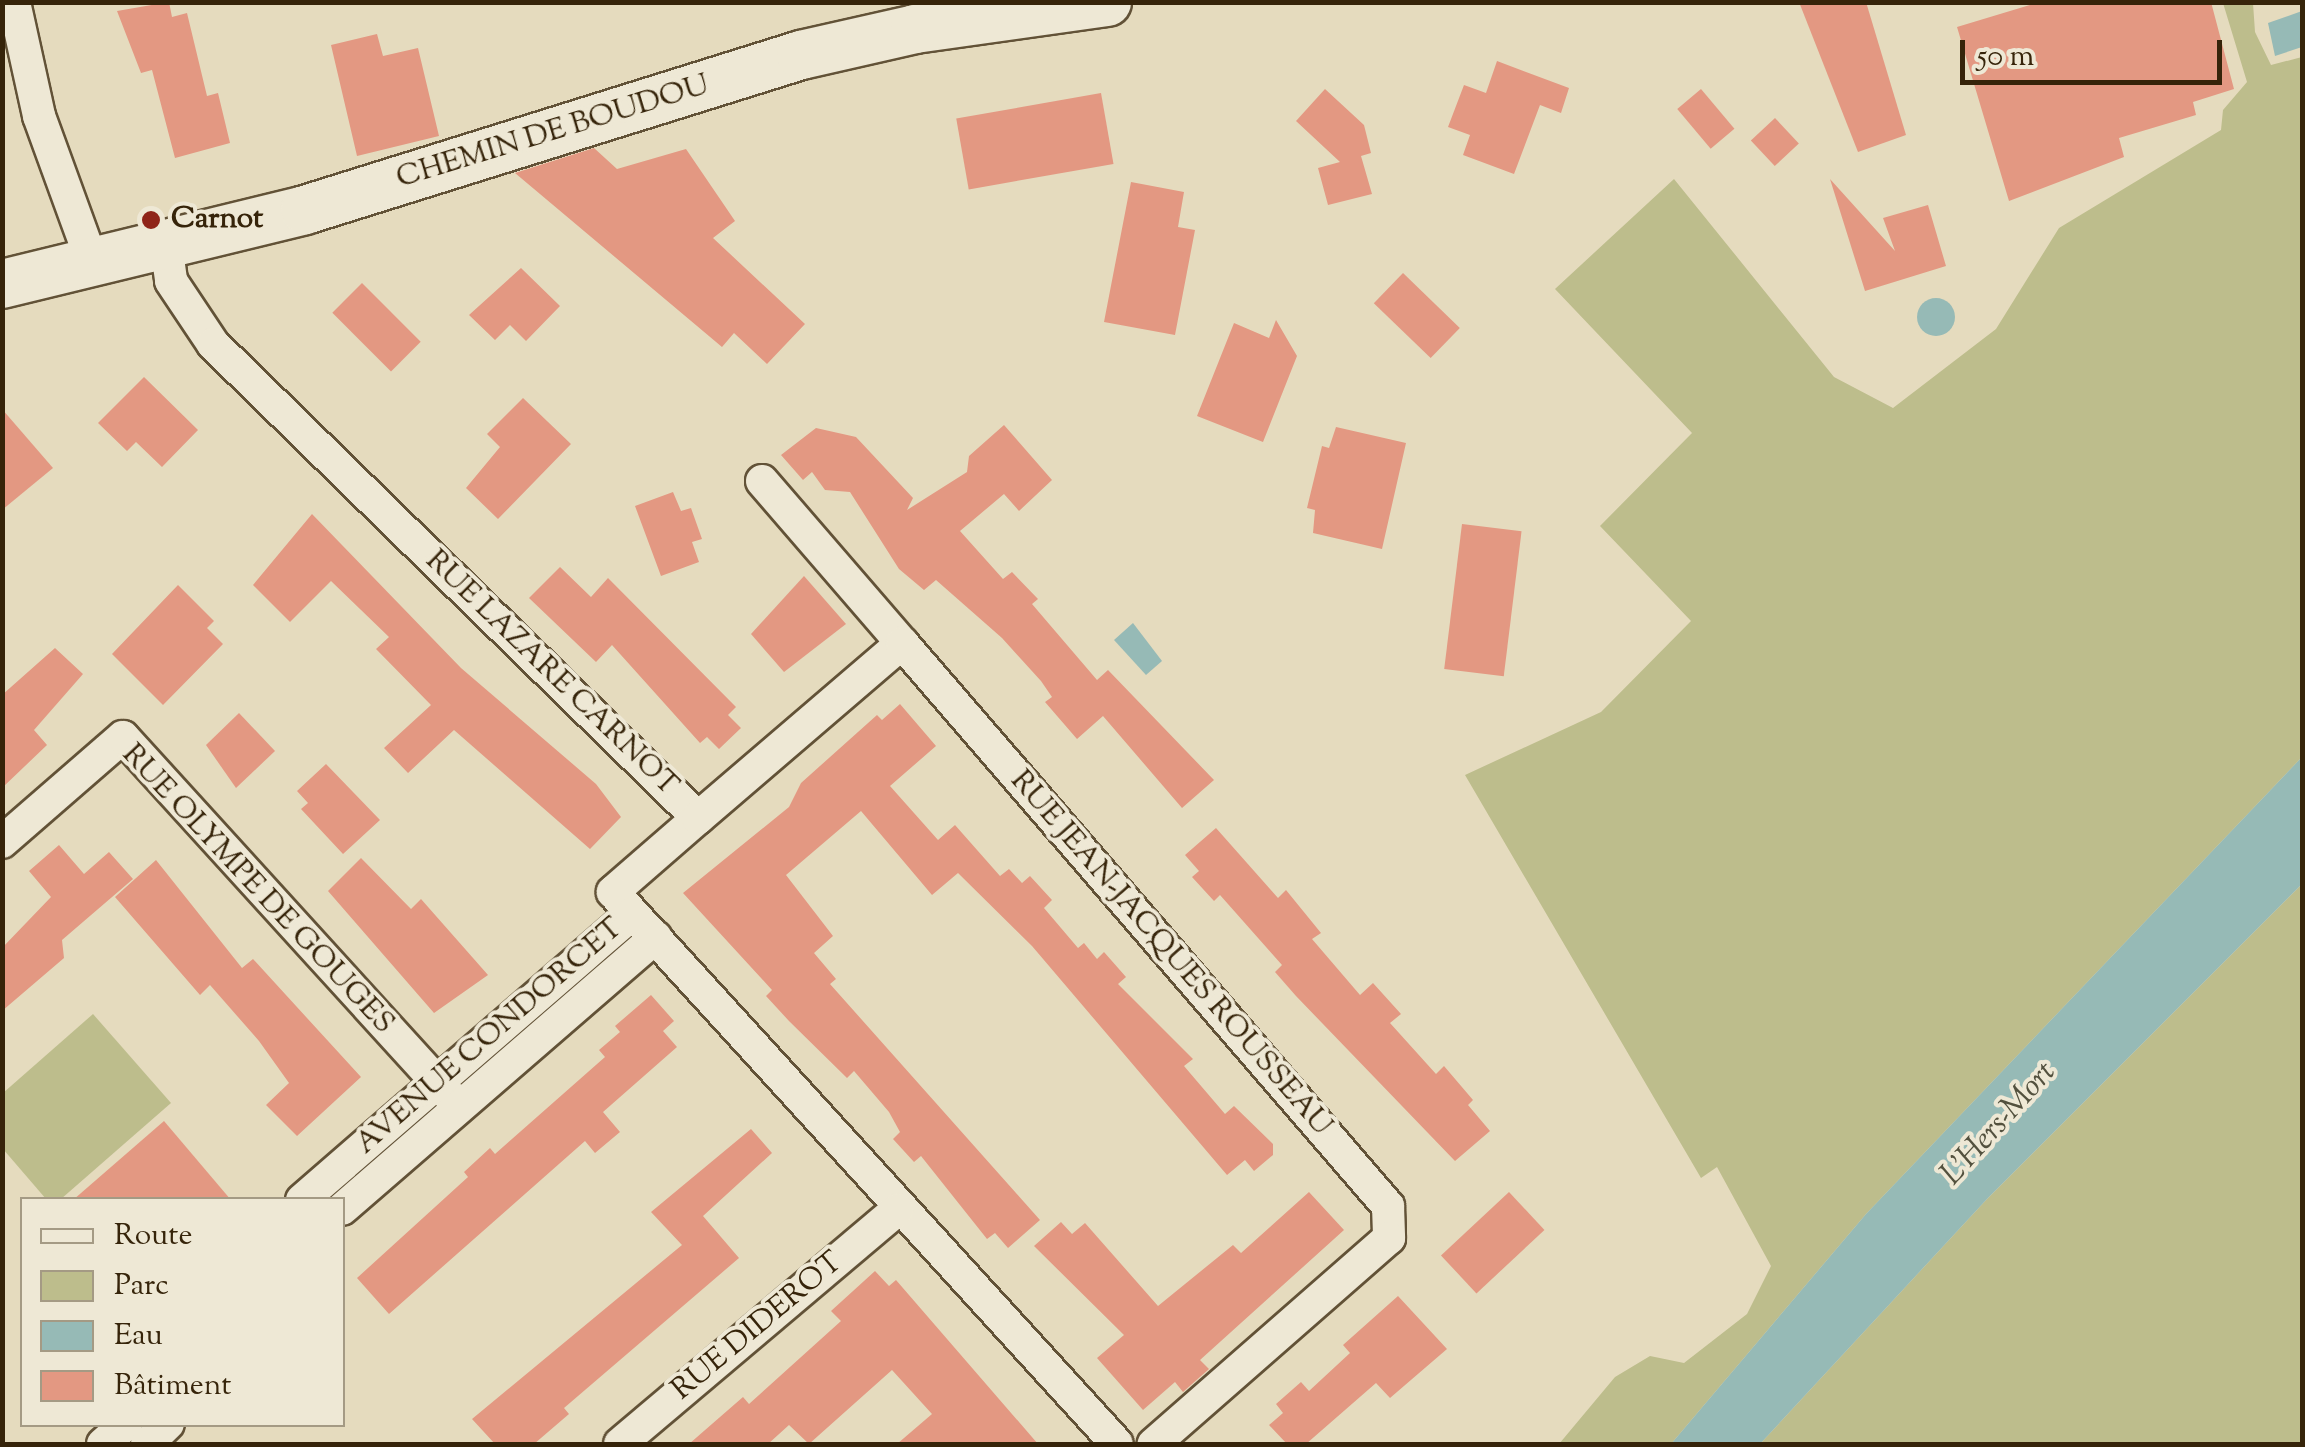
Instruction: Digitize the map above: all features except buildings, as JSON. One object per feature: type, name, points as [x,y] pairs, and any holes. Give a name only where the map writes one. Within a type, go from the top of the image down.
[{"type":"street","points":[[14,2],[38,116],[93,264]]},
{"type":"street","name":"CHEMIN DE BOUDOU","points":[[2,284],[305,210],[800,55],[915,28],[1107,2]]},
{"type":"street","name":"RUE LAZARE CARNOT","points":[[166,244],[172,281],[213,344],[698,818],[613,892],[644,925]]},
{"type":"street","points":[[698,818],[902,643],[762,481]]},
{"type":"street","name":"RUE JEAN-JACQUES ROUSSEAU","points":[[902,643],[1388,1206],[1389,1238],[1154,1444]]},
{"type":"street","name":"RUE OLYMPE DE GOUGES","points":[[2,842],[123,737],[449,1095]]},
{"type":"street","points":[[644,925],[898,1210],[1117,1444]]},
{"type":"street","name":"AVENUE CONDORCET","points":[[306,1197],[449,1095],[644,925]]},
{"type":"street","name":"AVENUE CONDORCET","points":[[345,1207],[449,1095]]},
{"type":"street","name":"RUE DIDEROT","points":[[620,1444],[898,1210]]},
{"type":"street","points":[[146,1444],[165,1427]]},
{"type":"green space","points":[[2223,3],[2253,3],[2255,32],[2271,65],[2302,57],[2302,757],[1866,1214],[1671,1444],[1559,1444],[1615,1377],[1650,1356],[1684,1363],[1747,1314],[1771,1266],[1717,1167],[1701,1178],[1465,775],[1601,712],[1691,621],[1600,526],[1692,433],[1555,289],[1674,179],[1834,377],[1893,408],[1996,329],[2059,228],[2221,130],[2223,110],[2247,82]]},
{"type":"green space","points":[[2302,884],[2302,1444],[1760,1444],[1987,1199]]},
{"type":"green space","points":[[93,1014],[171,1103],[63,1197],[44,1197],[3,1149],[3,1093]]},
{"type":"water","points":[[2302,11],[2302,47],[2275,56],[2268,23]]},
{"type":"water","points":[[1936,298],[1949,304],[1955,317],[1949,330],[1936,336],[1923,330],[1917,317],[1923,304]]},
{"type":"water","points":[[1133,623],[1162,661],[1146,675],[1114,640]]},
{"type":"water","name":"L'Hers-Mort","points":[[2302,757],[2302,884],[1987,1199],[1760,1444],[1671,1444],[1866,1214]]},
{"type":"place","name":"Carnot","points":[[151,220]]}]
